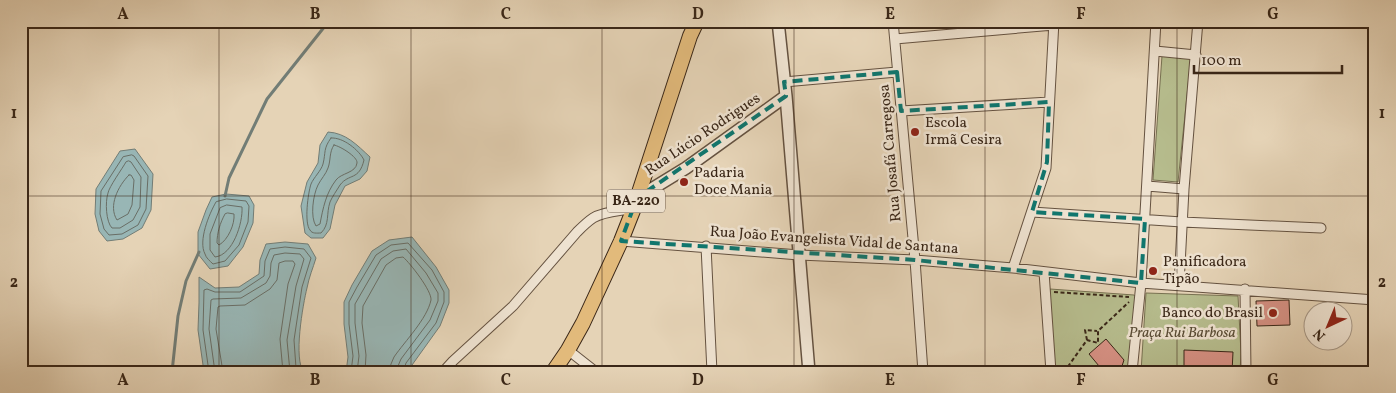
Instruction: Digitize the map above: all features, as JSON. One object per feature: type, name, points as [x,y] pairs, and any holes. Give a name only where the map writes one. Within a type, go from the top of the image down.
[{"type":"main road","name":"BA-220","points":[[553,372],[583,323],[621,241],[636,203],[687,45],[697,21]]},
{"type":"street","points":[[778,21],[809,372]]},
{"type":"street","name":"Rua Josafá Carregosa","points":[[893,21],[915,260],[922,372]]},
{"type":"street","points":[[1132,372],[1141,283],[1156,21]]},
{"type":"street","points":[[1180,285],[1184,189],[1198,21]]},
{"type":"street","points":[[895,39],[1054,23],[1047,162],[1013,268]]},
{"type":"street","points":[[1155,51],[1196,55]]},
{"type":"street","points":[[784,82],[897,72]]},
{"type":"street","name":"Rua Lúcio Rodrigues","points":[[636,203],[786,96]]},
{"type":"street","points":[[901,111],[1049,102]]},
{"type":"street","points":[[1147,186],[1184,189]]},
{"type":"street","points":[[443,372],[513,306],[586,223],[601,214],[636,203]]},
{"type":"street","points":[[1032,212],[1182,222],[1321,228]]},
{"type":"street","name":"Rua João Evangelista Vidal de Santana","points":[[621,241],[706,246],[799,255],[915,260],[1044,272]]},
{"type":"street","points":[[706,246],[712,372]]},
{"type":"street","points":[[1051,372],[1044,272],[1141,283],[1245,289],[1375,300]]},
{"type":"street","points":[[1245,289],[1246,372]]},
{"type":"street","points":[[568,350],[596,372]]},
{"type":"path","points":[[1052,292],[1134,298],[1098,331],[1085,330],[1087,340],[1064,372]]},
{"type":"path","points":[[1087,340],[1098,342],[1098,331]]},
{"type":"highlighted area","points":[[897,72],[901,111],[1049,102],[1047,162],[1032,212],[1145,219],[1141,283],[915,260],[621,241],[637,198],[786,96],[784,82]]},
{"type":"green space","points":[[1162,56],[1191,57],[1178,182],[1153,180]]},
{"type":"green space","name":"Praça Rui Barbosa","points":[[1050,289],[1134,295],[1137,299],[1128,372],[1053,372]]},
{"type":"green space","name":"Praça Rui Barbosa","points":[[1146,293],[1238,296],[1240,372],[1141,372]]},
{"type":"water","points":[[328,132],[346,137],[370,157],[367,171],[360,179],[345,186],[335,205],[330,229],[323,238],[311,238],[305,233],[301,206],[307,182],[318,163],[320,145]]},
{"type":"water","points":[[135,149],[153,174],[151,210],[142,228],[123,239],[107,241],[99,231],[95,214],[96,189],[120,151]]},
{"type":"water","points":[[226,194],[249,196],[254,205],[253,223],[243,247],[228,266],[210,269],[198,254],[198,232],[212,197]]},
{"type":"water","points":[[412,237],[436,267],[449,290],[449,303],[440,326],[407,372],[346,372],[348,357],[344,324],[344,302],[352,285],[372,251],[389,240]]},
{"type":"water","points":[[285,242],[308,244],[316,258],[303,306],[300,332],[299,356],[304,372],[204,372],[198,330],[199,277],[215,288],[239,287],[259,274],[260,260],[266,244]]},
{"type":"building","name":"Banco do Brasil","points":[[1289,300],[1290,325],[1257,326],[1256,301]]},
{"type":"building","points":[[1106,339],[1124,360],[1120,372],[1104,372],[1089,354]]},
{"type":"building","points":[[1184,350],[1233,352],[1232,372],[1184,372]]},
{"type":"waterway","points":[[225,196],[229,178],[267,99],[329,21]]},
{"type":"waterway","points":[[172,372],[178,316],[186,281],[199,252]]},
{"type":"place","name":"Escola Irmã Cesira","points":[[915,132]]},
{"type":"place","name":"Padaria Doce Mania","points":[[684,182]]},
{"type":"place","name":"Panificadora Tipão","points":[[1153,271]]},
{"type":"place","name":"Banco do Brasil","points":[[1273,313]]}]
